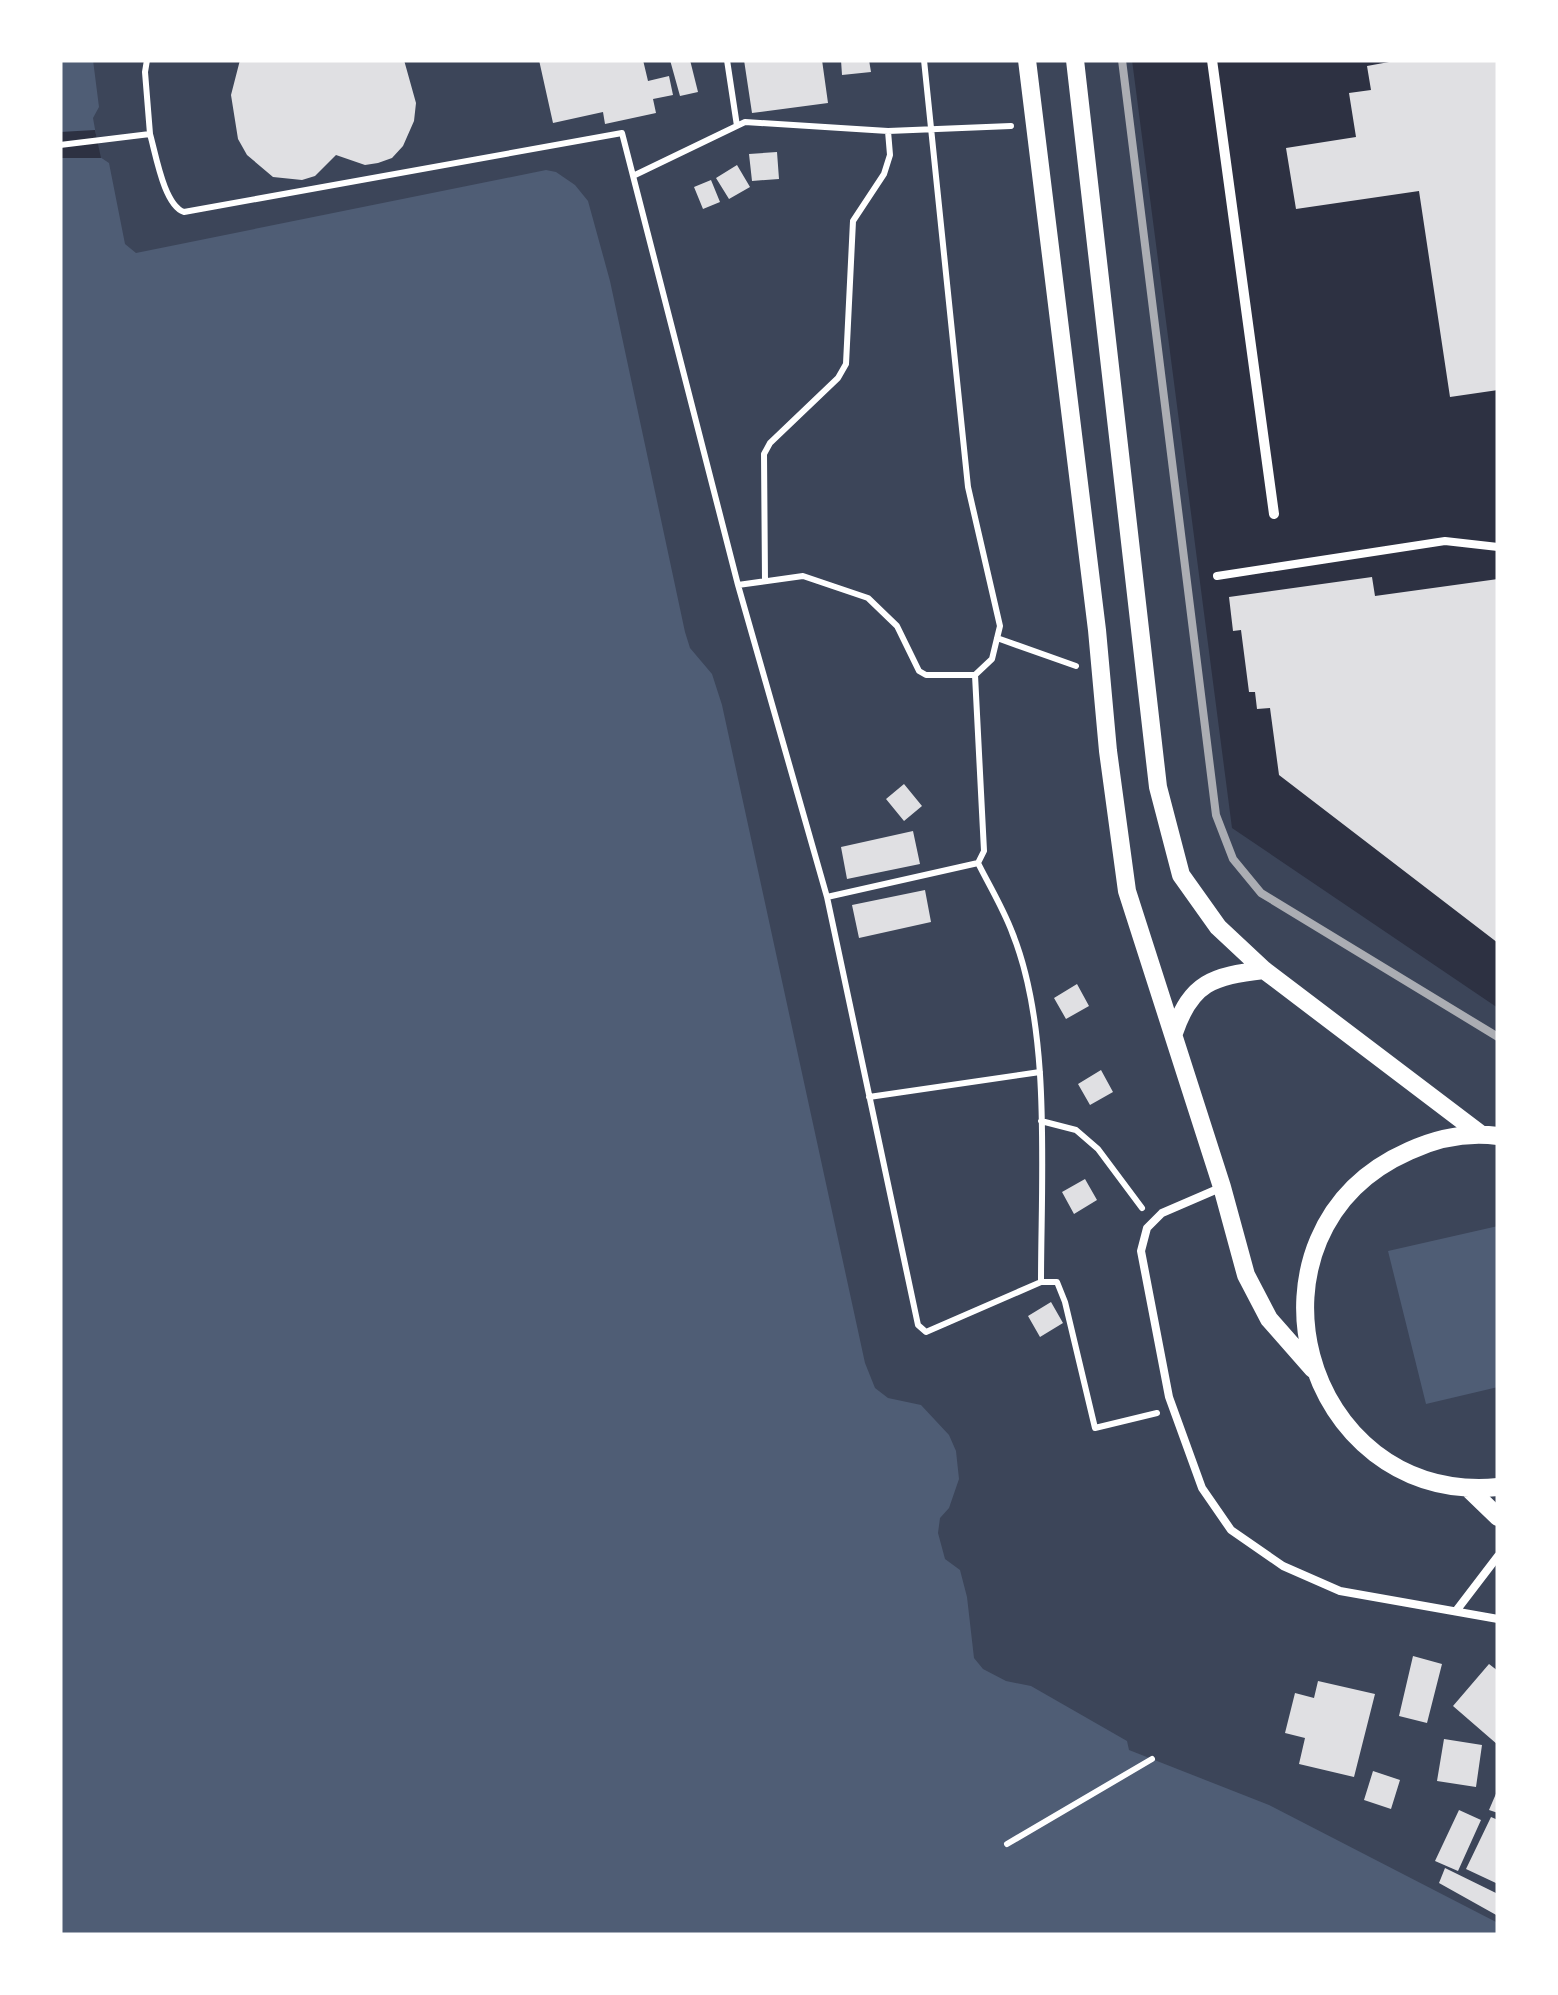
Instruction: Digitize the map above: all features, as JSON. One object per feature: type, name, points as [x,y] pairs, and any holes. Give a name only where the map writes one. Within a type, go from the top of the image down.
[{"type":"street","points":[[1027,60],[1127,891],[1222,1187],[1246,1275],[1269,1320],[1313,1369]]},
{"type":"street","points":[[1075,60],[1158,787],[1181,875],[1218,926],[1264,970],[1489,1135]]},
{"type":"street","points":[[1212,60],[1274,514]]},
{"type":"street","points":[[1174,1034],[1188,998],[1200,989],[1234,974],[1264,970]]},
{"type":"street","points":[[1489,1135],[1432,1140],[1388,1160],[1351,1190],[1324,1229],[1308,1274],[1304,1322],[1313,1369],[1331,1408],[1357,1440],[1403,1471],[1428,1482],[1470,1490],[1498,1487]]},
{"type":"street","points":[[1470,1490],[1498,1517]]},
{"type":"lane","points":[[1217,576],[1445,541],[1498,548]]},
{"type":"lane","points":[[1222,1187],[1162,1213],[1147,1228],[1141,1252],[1173,1409],[1202,1488],[1231,1530],[1284,1566],[1340,1591],[1498,1619]]},
{"type":"lane","points":[[1456,1611],[1498,1556]]},
{"type":"path","points":[[148,60],[145,72],[150,134],[169,198],[175,209],[184,212],[622,134],[738,584],[827,897],[918,1325],[926,1332],[1042,1282],[1057,1282],[1095,1428],[1173,1409]]},
{"type":"path","points":[[727,60],[737,126]]},
{"type":"path","points":[[738,584],[804,576],[868,598],[897,626],[919,671],[926,675],[975,675],[992,658],[1000,626],[968,487],[924,60]]},
{"type":"path","points":[[635,175],[750,121],[888,131],[1036,126]]},
{"type":"path","points":[[766,581],[764,454],[770,443],[838,378],[846,364],[853,221],[884,174],[890,156],[888,131]]},
{"type":"path","points":[[60,145],[150,134]]},
{"type":"path","points":[[998,638],[1101,676]]},
{"type":"path","points":[[975,675],[984,851],[978,863]]},
{"type":"path","points":[[827,897],[978,863]]},
{"type":"path","points":[[978,863],[1012,932],[1024,970],[1040,1072],[1042,1282]]},
{"type":"path","points":[[869,1097],[1040,1072]]},
{"type":"path","points":[[1041,1121],[1076,1130],[1098,1149],[1153,1222]]},
{"type":"path","points":[[1007,1844],[1152,1759]]},
{"type":"shaded area","points":[[60,60],[1132,60],[1232,828],[1498,1008],[1498,1935],[60,1935]]},
{"type":"shaded area","points":[[60,60],[93,60],[99,107],[93,118],[100,157],[109,163],[125,244],[136,253],[546,170],[575,185],[588,201],[610,281],[685,632],[690,648],[712,674],[722,705],[865,1363],[875,1388],[888,1398],[921,1405],[949,1435],[956,1451],[959,1479],[949,1508],[940,1518],[938,1533],[945,1559],[960,1570],[974,1658],[983,1669],[1006,1681],[1031,1686],[1127,1741],[1129,1750],[1269,1805],[1498,1923],[1498,1935],[60,1935]]},
{"type":"shaded area","points":[[1498,1226],[1498,1387],[1426,1404],[1388,1251]]},
{"type":"pier","points":[[95,130],[101,158],[60,158],[60,132]]},
{"type":"building","points":[[240,60],[404,60],[416,103],[414,121],[403,146],[392,158],[365,165],[336,155],[315,176],[302,180],[273,177],[247,155],[238,139],[231,95]]},
{"type":"building","points":[[539,60],[643,60],[648,81],[669,76],[673,95],[653,99],[656,113],[605,124],[603,112],[553,123]]},
{"type":"building","points":[[670,60],[690,60],[698,92],[680,96]]},
{"type":"building","points":[[744,60],[822,60],[828,103],[752,113]]},
{"type":"building","points":[[841,60],[869,60],[871,72],[842,75]]},
{"type":"building","points":[[1400,60],[1498,60],[1498,390],[1450,397],[1419,191],[1296,209],[1286,148],[1356,137],[1349,93],[1371,90],[1367,66]]},
{"type":"building","points":[[777,152],[779,179],[752,181],[749,154]]},
{"type":"building","points":[[737,165],[750,187],[729,199],[716,178]]},
{"type":"building","points":[[711,180],[720,202],[703,209],[694,187]]},
{"type":"building","points":[[1372,577],[1375,596],[1498,579],[1498,943],[1279,775],[1270,708],[1257,709],[1255,692],[1249,692],[1241,630],[1233,631],[1229,597]]},
{"type":"building","points":[[904,784],[922,806],[904,821],[886,799]]},
{"type":"building","points":[[913,831],[920,864],[847,879],[841,847]]},
{"type":"building","points":[[925,890],[931,922],[859,938],[852,905]]},
{"type":"building","points":[[1077,984],[1089,1006],[1066,1019],[1054,998]]},
{"type":"building","points":[[1101,1070],[1113,1092],[1090,1105],[1078,1084]]},
{"type":"building","points":[[1085,1179],[1097,1200],[1074,1214],[1062,1192]]},
{"type":"building","points":[[1051,1302],[1063,1323],[1040,1337],[1028,1316]]},
{"type":"building","points":[[1413,1656],[1442,1664],[1427,1723],[1399,1716]]},
{"type":"building","points":[[1489,1664],[1498,1671],[1498,1745],[1453,1706]]},
{"type":"building","points":[[1318,1681],[1375,1694],[1354,1777],[1299,1764],[1305,1738],[1285,1733],[1295,1693],[1314,1698]]},
{"type":"building","points":[[1444,1739],[1482,1745],[1476,1787],[1437,1781]]},
{"type":"building","points":[[1373,1771],[1400,1780],[1391,1809],[1364,1800]]},
{"type":"building","points":[[1498,1789],[1498,1813],[1489,1810]]},
{"type":"building","points":[[1459,1810],[1481,1820],[1458,1871],[1435,1861]]},
{"type":"building","points":[[1491,1817],[1498,1820],[1498,1884],[1466,1869]]},
{"type":"building","points":[[1445,1868],[1498,1894],[1498,1916],[1439,1883]]},
{"type":"railway","points":[[1122,60],[1216,815],[1233,859],[1261,893],[1498,1037]]}]
